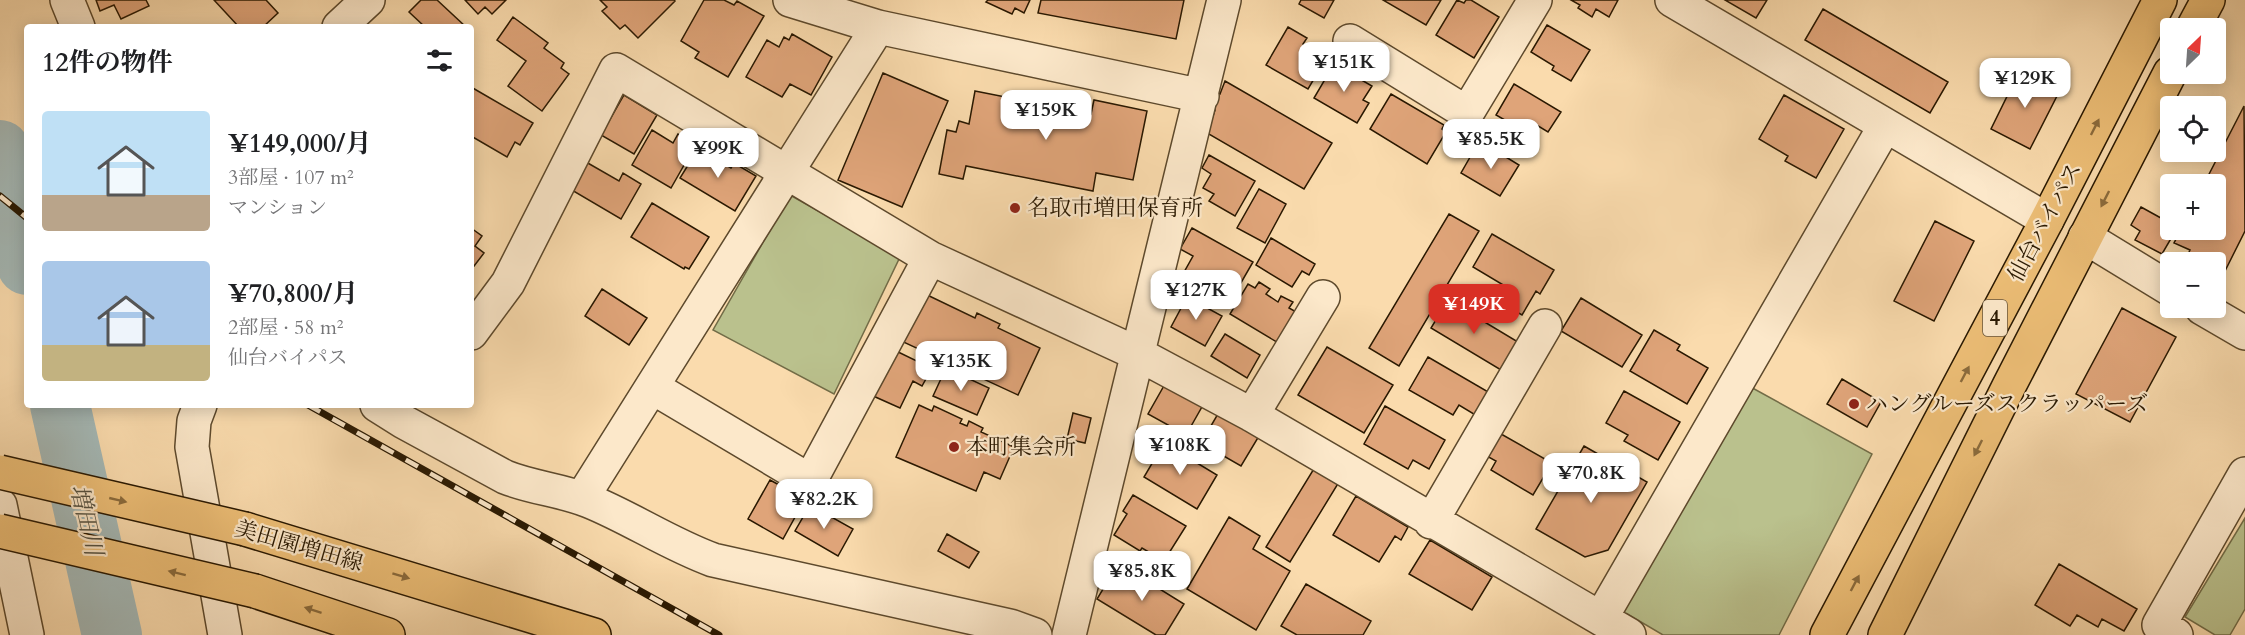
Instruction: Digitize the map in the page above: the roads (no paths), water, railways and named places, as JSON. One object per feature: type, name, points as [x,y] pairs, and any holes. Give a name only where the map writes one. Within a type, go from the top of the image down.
[{"type":"main road","name":"仙台バイパス","points":[[1827,635],[2047,220],[2160,0]]},
{"type":"main road","points":[[2198,18],[2208,0]]},
{"type":"main road","name":"仙台バイパス","points":[[1885,635],[2164,84]]},
{"type":"main road","name":"美田園増田線","points":[[0,472],[245,529],[594,635]]},
{"type":"main road","points":[[0,531],[255,591],[388,635]]},
{"type":"street","points":[[67,0],[77,24]]},
{"type":"street","points":[[342,24],[368,0]]},
{"type":"street","points":[[790,0],[878,27],[1202,96]]},
{"type":"street","points":[[1069,635],[1224,0]]},
{"type":"street","points":[[1350,41],[1467,113],[1535,0]]},
{"type":"street","points":[[1672,0],[2047,220]]},
{"type":"street","points":[[582,498],[878,27]]},
{"type":"street","points":[[474,329],[508,284],[616,70],[930,258],[1138,354],[1251,416],[1611,628],[1885,126]]},
{"type":"street","points":[[2085,237],[2160,282]]},
{"type":"street","points":[[652,387],[810,481],[930,258]]},
{"type":"street","points":[[1251,416],[1323,297]]},
{"type":"street","points":[[2219,318],[2245,333]]},
{"type":"street","points":[[1431,522],[1545,326]]},
{"type":"street","points":[[199,408],[194,421],[192,447],[225,635]]},
{"type":"street","points":[[388,408],[410,414],[514,481],[582,498],[613,511],[687,551],[713,560],[1010,626],[1035,635]]},
{"type":"street","points":[[2176,635],[2159,625],[2245,474]]},
{"type":"street","points":[[0,505],[27,635]]},
{"type":"waterway","name":"増田川","points":[[0,150],[24,252]]},
{"type":"waterway","name":"増田川","points":[[61,408],[112,635]]},
{"type":"railway","points":[[0,196],[24,216]]},
{"type":"railway","points":[[313,408],[719,635]]},
{"type":"place","name":"名取市増田保育所","points":[[1015,208]]},
{"type":"place","name":"ハングルーズスクラッパーズ","points":[[1854,404]]},
{"type":"place","name":"本町集会所","points":[[954,447]]}]
